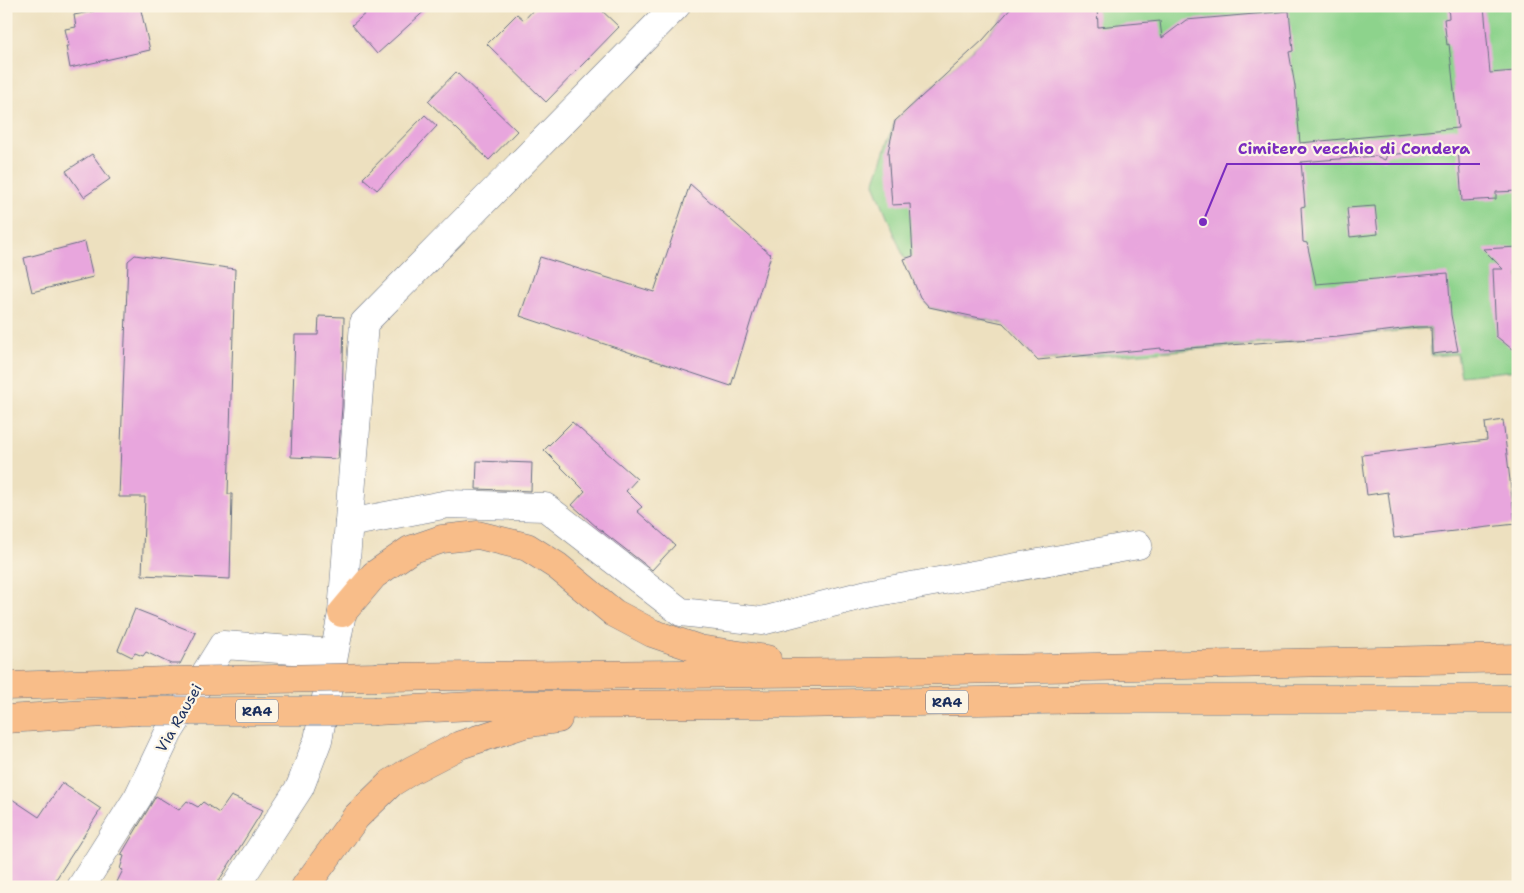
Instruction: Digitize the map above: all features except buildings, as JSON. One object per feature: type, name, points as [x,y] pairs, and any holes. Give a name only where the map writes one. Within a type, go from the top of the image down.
[{"type":"highway","points":[[342,613],[374,575],[410,550],[442,539],[478,535],[527,547],[558,566],[614,613],[652,633],[699,649],[858,672]]},
{"type":"highway","name":"RA4","points":[[6,686],[377,677],[858,672],[1518,658]]},
{"type":"highway","name":"RA4","points":[[6,719],[137,711],[376,711],[491,705],[657,705],[1099,699],[1518,699]]},
{"type":"highway","points":[[305,887],[356,817],[391,783],[460,745],[524,724],[657,705]]},
{"type":"street","points":[[235,887],[300,787],[318,740],[342,613],[364,323],[676,6]]},
{"type":"street","points":[[349,523],[448,504],[545,507],[681,612],[762,621],[867,594],[1138,545]]},
{"type":"street","name":"Via Rausei","points":[[81,887],[138,796],[169,732],[223,645],[333,653]]},
{"type":"green space","points":[[1013,6],[1518,6],[1518,370],[1461,376],[1457,354],[1431,356],[1430,328],[1240,346],[1043,360],[1033,355],[1004,324],[929,307],[920,297],[874,184],[895,121],[983,40]]},
{"type":"place","name":"Cimitero vecchio di Condera","points":[[1203,222]]}]
